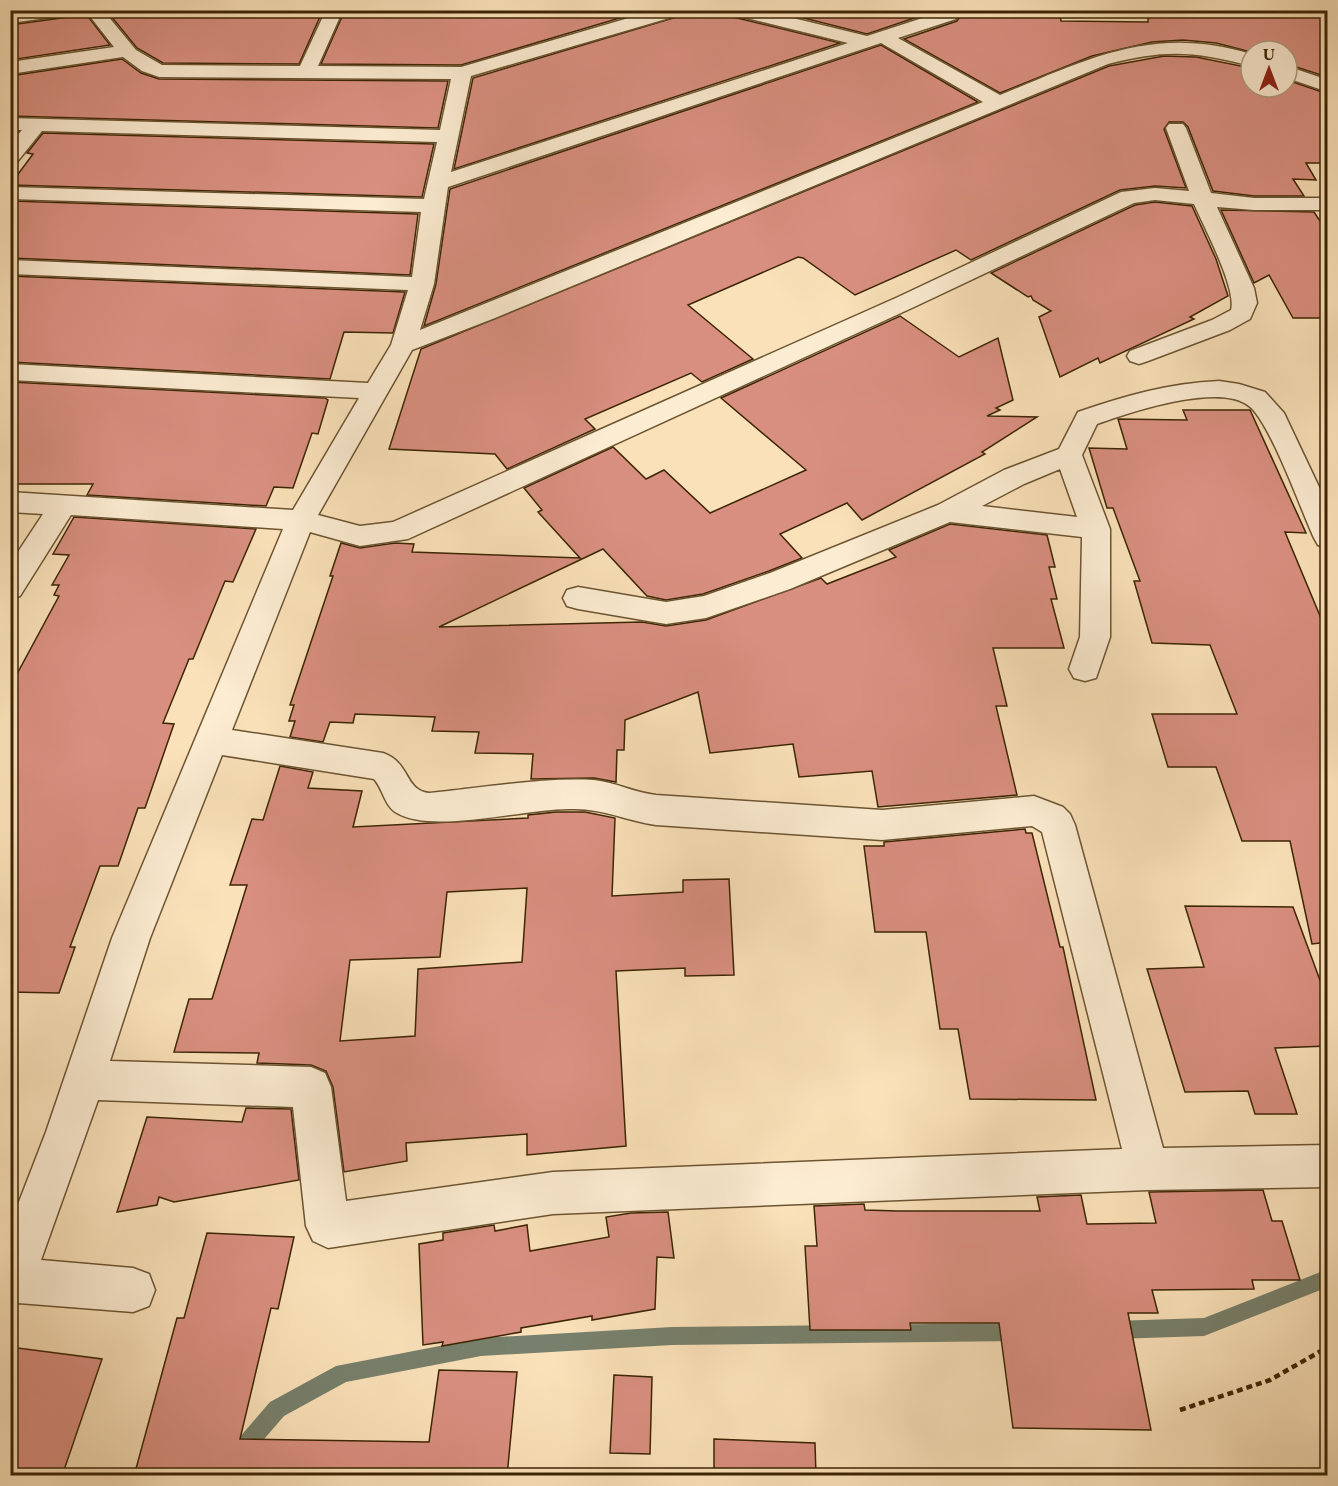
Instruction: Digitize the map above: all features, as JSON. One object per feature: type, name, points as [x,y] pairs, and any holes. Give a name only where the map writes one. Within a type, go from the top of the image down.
[{"type":"street","points":[[10,18],[69,10]]},
{"type":"street","points":[[93,10],[127,51],[148,68],[159,71],[462,73],[677,10]]},
{"type":"street","points":[[307,71],[335,10]]},
{"type":"street","points":[[736,10],[875,39],[998,102]]},
{"type":"street","points":[[10,193],[436,195],[875,39],[950,15]]},
{"type":"street","points":[[403,345],[487,313],[1101,60],[1139,50],[1173,46],[1199,47],[1239,56]]},
{"type":"street","points":[[10,68],[127,51]]},
{"type":"street","points":[[133,1290],[11,1282],[84,1080],[131,938],[301,520],[403,345],[422,284],[436,195],[462,73]]},
{"type":"street","points":[[1299,76],[1328,86]]},
{"type":"street","points":[[10,124],[449,136]]},
{"type":"street","points":[[10,158],[37,124]]},
{"type":"street","points":[[1139,356],[1221,325],[1242,314],[1245,303],[1242,288],[1203,200],[1176,128]]},
{"type":"street","points":[[10,502],[301,520],[360,536],[398,532],[906,302],[1129,197],[1155,194],[1254,204],[1328,204]]},
{"type":"street","points":[[10,267],[422,284]]},
{"type":"street","points":[[10,372],[376,391]]},
{"type":"street","points":[[578,598],[666,613],[706,607],[780,580],[948,512],[1014,477],[1068,455],[1087,418],[1121,405],[1168,394],[1214,389],[1255,397],[1266,407],[1275,419],[1328,538]]},
{"type":"street","points":[[1068,455],[1096,529],[1095,637],[1085,669]]},
{"type":"street","points":[[10,588],[64,504]]},
{"type":"street","points":[[948,512],[1096,529]]},
{"type":"street","points":[[213,740],[383,767],[390,773],[402,800],[416,807],[429,808],[571,795],[597,795],[639,808],[656,810],[882,825],[1034,811],[1051,818],[1058,825],[1148,1169]]},
{"type":"street","points":[[84,1080],[311,1087],[328,1226],[553,1193],[1148,1169],[1328,1166]]},
{"type":"path","points":[[1180,1410],[1270,1380],[1328,1347]]},
{"type":"building","points":[[83,10],[110,45],[10,60],[10,25],[69,17]]},
{"type":"building","points":[[106,10],[323,10],[299,64],[163,63],[137,48]]},
{"type":"building","points":[[345,10],[619,10],[620,18],[461,65],[321,64]]},
{"type":"building","points":[[700,10],[726,10],[729,16],[840,43],[454,169],[473,78]]},
{"type":"building","points":[[772,10],[938,10],[867,34]]},
{"type":"building","points":[[958,10],[1060,10],[1061,21],[1148,22],[1148,10],[1228,16],[1225,10],[1328,10],[1328,68],[1321,71],[1324,76],[1299,68],[1299,39],[1239,39],[1239,49],[1216,43],[1183,40],[1152,42],[1092,56],[1000,93],[904,39],[957,21],[961,15]]},
{"type":"building","points":[[881,45],[978,102],[424,326],[436,284],[450,189]]},
{"type":"building","points":[[1164,56],[1196,57],[1239,66],[1239,99],[1299,99],[1299,84],[1328,94],[1328,163],[1306,163],[1316,180],[1293,179],[1304,196],[1254,196],[1213,191],[1188,127],[1183,122],[1169,122],[1164,129],[1186,188],[1155,186],[1120,190],[971,260],[956,250],[855,295],[803,258],[798,257],[688,305],[753,359],[702,382],[691,373],[585,419],[595,429],[507,469],[495,454],[389,449],[421,349],[1109,66]]},
{"type":"building","points":[[122,59],[141,73],[159,79],[448,81],[438,128],[10,116],[10,76]]},
{"type":"building","points":[[43,133],[434,144],[422,197],[10,185],[33,154],[27,153]]},
{"type":"building","points":[[10,201],[418,214],[410,275],[10,258]]},
{"type":"building","points":[[1155,202],[1192,206],[1216,259],[1228,296],[1190,317],[1194,319],[1100,363],[1098,358],[1060,377],[1039,317],[1051,311],[1033,300],[1031,296],[1028,297],[991,273],[1135,205]]},
{"type":"building","points":[[1221,210],[1314,212],[1328,233],[1328,318],[1293,318],[1269,275],[1254,283]]},
{"type":"building","points":[[10,276],[405,292],[393,333],[344,332],[330,379],[10,362]]},
{"type":"building","points":[[900,316],[959,357],[998,338],[1013,400],[996,408],[1000,410],[987,416],[1037,417],[982,452],[985,454],[862,520],[847,503],[780,534],[802,558],[769,571],[703,594],[666,600],[647,596],[603,549],[439,627],[642,622],[666,626],[706,620],[821,578],[827,584],[896,557],[889,550],[950,524],[1047,535],[1055,567],[1049,567],[1057,599],[1051,599],[1064,648],[993,648],[1007,706],[996,706],[1017,795],[878,807],[872,771],[799,777],[793,744],[710,753],[698,692],[625,720],[624,750],[617,750],[616,782],[594,778],[531,779],[533,754],[475,753],[479,732],[432,731],[435,717],[355,714],[353,723],[330,722],[323,742],[290,737],[295,721],[289,721],[294,705],[290,705],[333,576],[330,576],[341,543],[360,548],[395,543],[414,544],[412,552],[580,558],[538,512],[542,510],[524,488],[613,447],[646,479],[664,470],[710,513],[806,470],[721,398]]},
{"type":"building","points":[[10,382],[325,398],[328,400],[318,434],[312,433],[293,488],[274,487],[266,506],[87,495],[93,484],[10,484]]},
{"type":"building","points":[[1183,410],[1250,410],[1306,533],[1285,532],[1328,635],[1328,942],[1312,944],[1290,841],[1242,841],[1216,767],[1168,767],[1152,714],[1237,714],[1210,645],[1152,643],[1134,581],[1140,581],[1113,508],[1107,508],[1089,448],[1127,449],[1118,419],[1187,420]]},
{"type":"building","points":[[74,517],[256,529],[233,582],[225,581],[193,659],[189,659],[163,723],[174,724],[145,808],[138,808],[118,866],[100,866],[70,947],[75,947],[59,993],[10,992],[10,687],[59,596],[54,595],[59,585],[52,585],[69,555],[53,554]]},
{"type":"building","points":[[280,766],[313,772],[308,788],[362,791],[353,827],[528,818],[528,815],[556,812],[585,812],[615,818],[612,896],[683,892],[683,880],[729,879],[734,975],[685,976],[685,968],[616,971],[626,1146],[527,1155],[527,1134],[406,1143],[407,1161],[344,1172],[333,1087],[326,1071],[311,1065],[257,1063],[259,1053],[174,1052],[189,999],[212,999],[247,885],[230,885],[252,819],[263,820]],"holes":[[[527,888],[522,962],[418,969],[415,1036],[340,1041],[350,960],[440,957],[447,892]]]},
{"type":"building","points":[[1025,829],[1026,833],[1032,833],[1060,947],[1063,947],[1096,1100],[970,1099],[958,1029],[940,1029],[926,932],[875,932],[864,846],[884,846],[884,842]]},
{"type":"building","points":[[1185,906],[1293,907],[1328,1002],[1328,1046],[1275,1048],[1297,1114],[1255,1114],[1248,1091],[1185,1092],[1147,969],[1204,967]]},
{"type":"building","points":[[246,1108],[291,1109],[299,1180],[174,1202],[159,1197],[157,1205],[117,1212],[147,1117],[242,1122]]},
{"type":"building","points":[[1263,1190],[1272,1221],[1282,1221],[1300,1280],[1252,1280],[1254,1289],[1152,1290],[1158,1313],[1128,1313],[1151,1430],[1013,1428],[999,1323],[910,1323],[911,1330],[810,1330],[805,1246],[817,1246],[814,1206],[864,1204],[865,1210],[898,1211],[1040,1211],[1037,1197],[1081,1195],[1087,1224],[1156,1223],[1149,1192]]},
{"type":"building","points":[[668,1212],[674,1258],[657,1257],[655,1309],[592,1320],[592,1316],[521,1328],[521,1332],[442,1346],[443,1342],[423,1345],[419,1244],[443,1240],[443,1233],[494,1225],[495,1231],[527,1225],[530,1251],[609,1237],[606,1217],[631,1213]]},
{"type":"building","points":[[207,1233],[294,1237],[278,1309],[271,1308],[240,1439],[429,1442],[439,1370],[517,1372],[507,1476],[134,1476],[177,1318],[184,1318]]},
{"type":"building","points":[[10,1347],[102,1359],[62,1476],[10,1476]]},
{"type":"building","points":[[614,1375],[652,1377],[650,1454],[610,1453]]},
{"type":"building","points":[[714,1439],[815,1443],[816,1476],[714,1476]]},
{"type":"waterway","points":[[1114,1330],[1204,1327],[1328,1278]]},
{"type":"waterway","points":[[240,1452],[277,1409],[343,1373],[481,1347],[672,1336],[1017,1332]]}]
